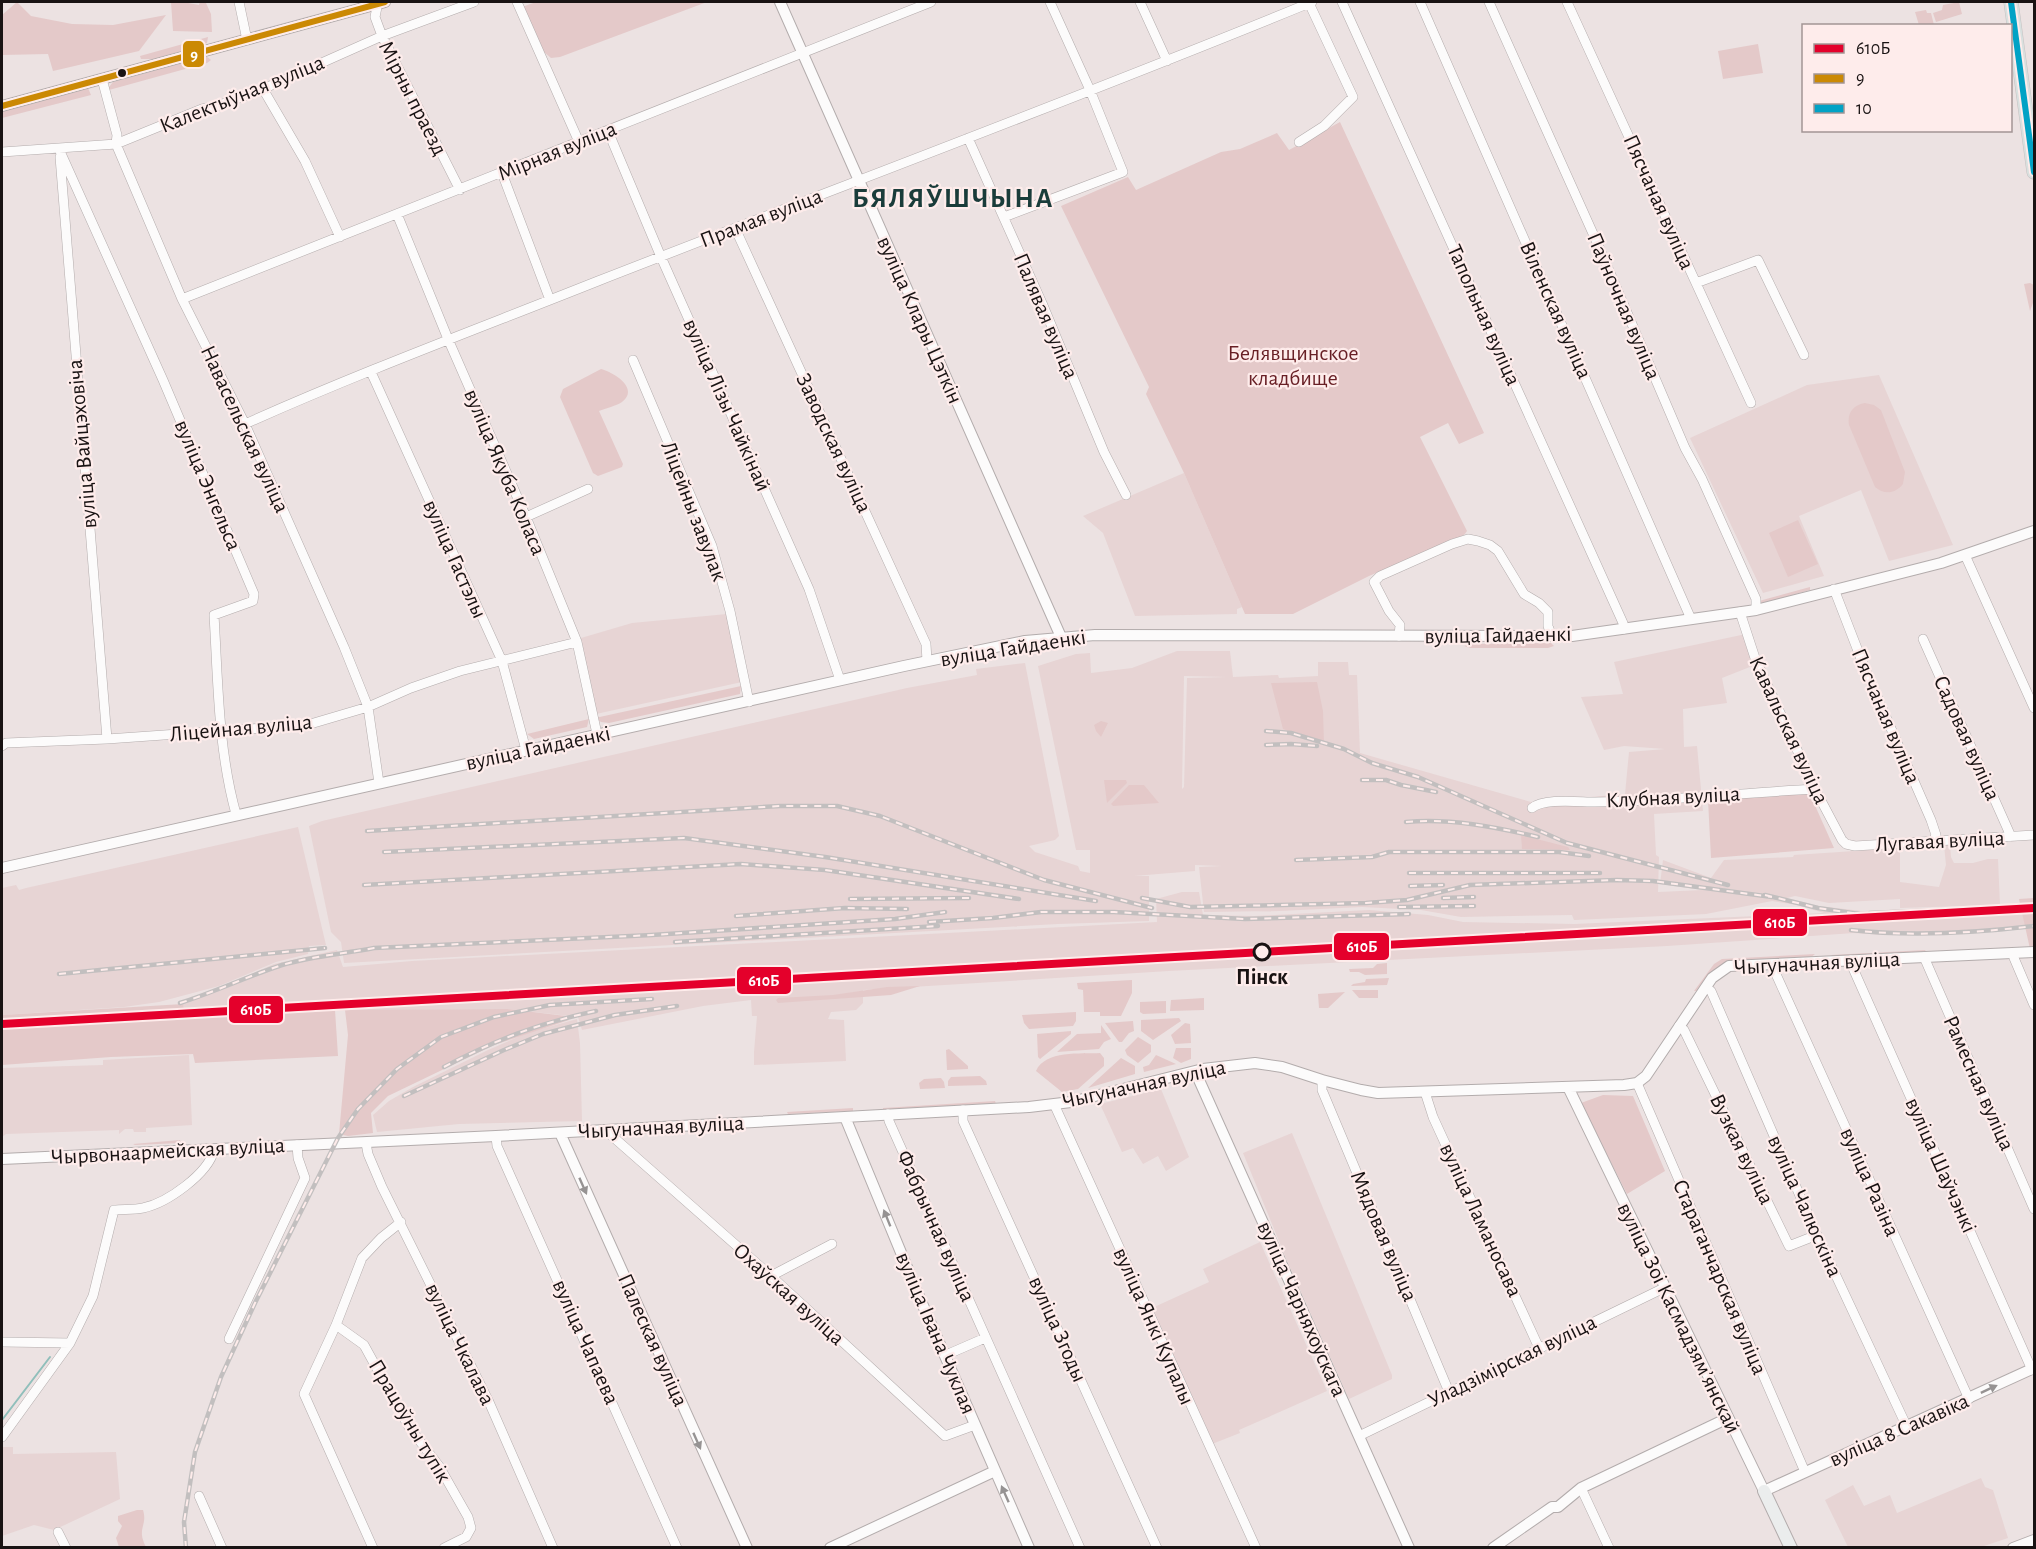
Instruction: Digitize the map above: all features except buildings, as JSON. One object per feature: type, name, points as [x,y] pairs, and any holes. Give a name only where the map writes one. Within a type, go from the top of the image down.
[{"type":"main road","points":[[2011,2],[2034,172]]},
{"type":"main road","name":"вуліца Зоі Касмадзямʼянскай","points":[[1764,1491],[1791,1548]]},
{"type":"street","points":[[239,2],[247,40]]},
{"type":"street","points":[[2,106],[380,2]]},
{"type":"street","name":"Мірны праезд","points":[[380,2],[375,17],[382,36],[460,190]]},
{"type":"street","name":"Калектыўная вуліца","points":[[2,152],[116,144],[202,109],[220,105],[263,89],[382,36],[474,2]]},
{"type":"street","points":[[516,2],[579,142]]},
{"type":"street","name":"вуліца Клары Цэткін","points":[[780,2],[1061,638]]},
{"type":"street","name":"Мірная вуліца","points":[[182,299],[608,131],[708,88],[804,53],[931,2]]},
{"type":"street","points":[[1004,217],[1123,172],[1090,90],[1050,2]]},
{"type":"street","points":[[1140,2],[1167,61]]},
{"type":"street","points":[[1299,142],[1324,126],[1353,97],[1310,2]]},
{"type":"street","name":"Прамая вуліца","points":[[245,424],[448,339],[1167,61],[1310,2]]},
{"type":"street","name":"Тапольная вуліца","points":[[1342,2],[1624,629]]},
{"type":"street","name":"Віленская вуліца","points":[[1420,2],[1692,619]]},
{"type":"street","name":"Паўночная вуліца","points":[[1489,2],[1594,236],[1685,448],[1702,479],[1756,599],[1756,610]]},
{"type":"street","name":"Пясчаная вуліца","points":[[1567,2],[1752,403]]},
{"type":"street","name":"Навасельская вуліца","points":[[102,79],[117,135],[116,144],[182,299],[245,424],[343,644],[368,707],[379,783]]},
{"type":"street","points":[[263,89],[305,160],[340,237]]},
{"type":"street","name":"вуліца Лізы Чайкінай","points":[[608,131],[661,257],[810,589],[840,680]]},
{"type":"street","name":"Палявая вуліца","points":[[968,138],[1104,452],[1126,495]]},
{"type":"street","name":"вуліца Энгельса","points":[[59,148],[163,380],[252,587],[253,601],[214,615],[220,730],[236,814]]},
{"type":"street","name":"вуліца Вайцэховіча","points":[[59,148],[107,739]]},
{"type":"street","points":[[501,173],[550,300]]},
{"type":"street","name":"вуліца Якуба Коласа","points":[[397,214],[577,642],[597,734]]},
{"type":"street","name":"Заводская вуліца","points":[[735,228],[926,644],[927,661]]},
{"type":"street","points":[[1696,283],[1758,260],[1804,355]]},
{"type":"street","name":"Ліцейны завулак","points":[[633,360],[712,546],[749,702]]},
{"type":"street","name":"вуліца Гастэлы","points":[[371,372],[502,661],[526,750]]},
{"type":"street","points":[[526,517],[588,489]]},
{"type":"street","name":"вуліца Гайдаенкі","points":[[2,867],[840,680],[1025,641],[1107,635],[1552,637],[1756,610],[1941,563],[2034,531]]},
{"type":"street","points":[[1400,636],[1400,625],[1389,611],[1374,582],[1380,576],[1467,539],[1490,545],[1498,551],[1524,594],[1548,612],[1548,626],[1552,637]]},
{"type":"street","points":[[1965,555],[2034,708]]},
{"type":"street","name":"Пясчаная вуліца","points":[[1834,590],[1865,669],[1931,820],[1936,835],[1933,841]]},
{"type":"street","name":"Кавальская вуліца","points":[[1740,612],[1755,658],[1815,789],[1846,844]]},
{"type":"street","name":"Садовая вуліца","points":[[1923,639],[2009,832],[2009,837]]},
{"type":"street","name":"Ліцейная вуліца","points":[[2,746],[6,743],[107,739],[307,725],[368,707],[411,688],[460,671],[577,642]]},
{"type":"street","name":"Клубная вуліца","points":[[1532,808],[1537,804],[1550,802],[1627,801],[1815,789]]},
{"type":"street","name":"Лугавая вуліца","points":[[1846,844],[1854,846],[2034,835]]},
{"type":"street","name":"Чыгуначная вуліца","points":[[335,1144],[1054,1104],[1195,1071],[1255,1063],[1282,1067],[1322,1080],[1378,1093],[1568,1088],[1637,1083],[1646,1076],[1717,973],[1729,966],[2034,951]]},
{"type":"street","points":[[2014,953],[2034,1005]]},
{"type":"street","name":"Рамесная вуліца","points":[[1924,957],[2034,1209]]},
{"type":"street","name":"вуліца Шаўчэнкі","points":[[1851,960],[2033,1369]]},
{"type":"street","name":"вуліца Разіна","points":[[1776,964],[1775,972],[1969,1399]]},
{"type":"street","name":"вуліца Чалюскіна","points":[[1706,988],[1711,992],[1817,1234],[1906,1425]]},
{"type":"street","name":"Вузкая вуліца","points":[[1679,1026],[1684,1030],[1789,1246],[1817,1234]]},
{"type":"street","name":"вуліца Чарняхоўскага","points":[[1195,1071],[1409,1548]]},
{"type":"street","name":"Мядовая вуліца","points":[[1322,1080],[1322,1090],[1449,1392]]},
{"type":"street","name":"Стараганчарская вуліца","points":[[1637,1083],[1804,1472]]},
{"type":"street","name":"вуліца Зоі Касмадзямʼянскай","points":[[1568,1088],[1764,1491]]},
{"type":"street","name":"вуліца Ламаносава","points":[[1425,1092],[1433,1117],[1539,1348]]},
{"type":"street","name":"вуліца Янкі Купалы","points":[[1054,1104],[1256,1548]]},
{"type":"street","name":"вуліца Згоды","points":[[963,1110],[963,1121],[1157,1548]]},
{"type":"street","name":"Фабрычная вуліца","points":[[888,1114],[889,1121],[1080,1548]]},
{"type":"street","name":"вуліца Івана Чуклая","points":[[845,1117],[921,1301],[1029,1548]]},
{"type":"street","name":"Охаўская вуліца","points":[[611,1130],[612,1136],[771,1276],[945,1436],[975,1425]]},
{"type":"street","name":"Палеская вуліца","points":[[560,1132],[747,1548]]},
{"type":"street","name":"вуліца Чапаева","points":[[496,1136],[497,1146],[677,1548]]},
{"type":"street","name":"вуліца Чкалава","points":[[366,1143],[368,1154],[382,1187],[489,1402],[553,1548]]},
{"type":"street","name":"Чырвонаармейская вуліца","points":[[2,1159],[335,1144]]},
{"type":"street","points":[[229,1339],[305,1178],[298,1158],[297,1145]]},
{"type":"street","points":[[2,1437],[70,1343],[93,1296],[114,1210],[143,1209],[171,1197],[207,1164],[214,1150]]},
{"type":"street","points":[[373,1548],[304,1394],[336,1325],[362,1258],[381,1238],[401,1222]]},
{"type":"street","points":[[771,1276],[832,1244]]},
{"type":"street","name":"Уладзімірская вуліца","points":[[1359,1436],[1666,1287]]},
{"type":"street","name":"Працоўны тупік","points":[[336,1325],[364,1345],[409,1427],[439,1466],[468,1517],[471,1528],[466,1537],[444,1548]]},
{"type":"street","points":[[946,1356],[985,1338]]},
{"type":"street","points":[[2,1342],[70,1343]]},
{"type":"street","name":"вуліца 8 Сакавіка","points":[[1764,1491],[2033,1369]]},
{"type":"street","points":[[1493,1548],[1552,1507],[1558,1506],[1581,1488],[1728,1418]]},
{"type":"street","points":[[830,1548],[995,1472]]},
{"type":"street","points":[[1581,1488],[1609,1548]]},
{"type":"street","points":[[199,1496],[222,1548]]},
{"type":"street","points":[[58,1532],[66,1548]]},
{"type":"street","points":[[2017,1547],[2034,1540]]},
{"type":"shaded area","points":[[1879,375],[1953,545],[1889,561],[1861,490],[1799,516],[1824,576],[1763,593],[1690,438],[1807,385]]},
{"type":"shaded area","points":[[1184,473],[1242,607],[1237,609],[1237,614],[1135,616],[1103,533],[1083,516]]},
{"type":"shaded area","points":[[727,614],[742,682],[596,714],[580,645],[581,638],[632,623]]},
{"type":"shaded area","points":[[1746,634],[1760,663],[1722,678],[1727,703],[1683,709],[1684,747],[1697,746],[1703,811],[1654,814],[1656,855],[1659,857],[1658,892],[1703,890],[1660,884],[1663,860],[1711,878],[1724,860],[1900,848],[1900,882],[1939,887],[1946,865],[1944,845],[1950,845],[1954,863],[1998,859],[2000,905],[2034,902],[2034,928],[1941,934],[1854,933],[1667,946],[1169,971],[863,990],[863,1003],[856,1010],[831,1012],[828,1019],[844,1020],[846,1061],[754,1065],[757,1016],[752,1016],[751,1000],[703,1006],[582,1030],[578,1017],[507,1009],[303,1011],[184,1017],[183,1004],[195,996],[274,964],[337,950],[343,967],[412,961],[1157,922],[1156,899],[1182,892],[1199,892],[1203,915],[1254,916],[1369,910],[1428,915],[1463,922],[1574,924],[1824,913],[1772,901],[1706,914],[1574,920],[1572,915],[1461,917],[1421,910],[1362,907],[1204,912],[1199,867],[1222,866],[1195,865],[1195,871],[1134,876],[1149,876],[1149,921],[344,963],[341,942],[331,932],[309,826],[322,821],[907,688],[977,675],[976,669],[1025,663],[1059,836],[1055,840],[1029,846],[1035,852],[1078,866],[1080,871],[1090,873],[1090,850],[1076,850],[1038,666],[1076,654],[1090,653],[1091,673],[1132,668],[1177,651],[1230,651],[1233,677],[1278,675],[1279,678],[1318,676],[1318,662],[1348,662],[1349,675],[1357,675],[1360,753],[1531,802],[1625,794],[1629,752],[1665,749],[1624,746],[1604,750],[1581,697],[1623,694],[1614,662]],"holes":[[[1184,676],[1227,677],[1187,678],[1184,787],[1182,789]],[[1795,896],[1829,903],[1900,899],[1900,908],[1998,905],[1862,911],[1819,906],[1787,898]]]},
{"type":"shaded area","points":[[298,827],[326,945],[309,946],[308,954],[276,962],[219,986],[159,1002],[124,1007],[2,1015],[2,888],[16,885],[19,890]]},
{"type":"shaded area","points":[[577,1019],[580,1043],[582,1121],[459,1124],[377,1132],[373,1115],[389,1101],[413,1087],[527,1033]]},
{"type":"shaded area","points":[[189,1055],[192,1125],[146,1128],[146,1132],[125,1129],[119,1134],[119,1130],[6,1134],[2,1137],[2,1068],[103,1065],[103,1060]]},
{"type":"shaded area","points":[[1161,1089],[1189,1157],[1166,1171],[1158,1156],[1143,1164],[1133,1148],[1122,1152],[1100,1104]]},
{"type":"shaded area","points":[[1292,1133],[1392,1375],[1392,1379],[1349,1399],[1285,1256],[1243,1153]]},
{"type":"shaded area","points":[[1260,1242],[1327,1391],[1212,1444],[1152,1308],[1209,1282],[1203,1269]]},
{"type":"shaded area","points":[[2,1447],[13,1447],[13,1454],[116,1452],[120,1499],[54,1530],[34,1525],[2,1536]]},
{"type":"shaded area","points":[[1981,1478],[1985,1487],[1993,1490],[2008,1538],[1981,1547],[1848,1547],[1825,1500],[1853,1485],[1864,1506],[1890,1495],[1897,1513]]},
{"type":"green space","points":[[17,2],[31,16],[72,24],[113,25],[166,15],[139,51],[53,71],[48,54],[2,55],[2,15]]},
{"type":"green space","points":[[171,2],[199,5],[200,2],[206,3],[211,14],[212,32],[173,31]]},
{"type":"green space","points":[[536,2],[707,2],[560,57],[551,58],[544,52],[522,7]]},
{"type":"green space","points":[[1959,2],[1962,14],[1936,22],[1933,13],[1942,10],[1943,5]]},
{"type":"green space","points":[[1926,10],[1927,13],[1931,13],[1934,24],[1919,24],[1915,12]]},
{"type":"green space","points":[[208,37],[207,43],[203,45],[154,59],[141,59],[140,56]]},
{"type":"green space","points":[[1758,44],[1763,73],[1723,79],[1718,51]]},
{"type":"green space","points":[[206,56],[211,60],[207,63],[109,90],[113,82]]},
{"type":"green space","points":[[88,88],[91,95],[2,118],[2,111]]},
{"type":"green space","name":"Белявщинское кладбище","points":[[1340,122],[1484,433],[1459,444],[1448,423],[1420,437],[1467,531],[1464,535],[1369,576],[1293,614],[1245,614],[1184,473],[1146,394],[1149,387],[1061,206],[1128,177],[1136,190],[1221,152],[1240,149],[1277,133],[1289,150]]},
{"type":"green space","points":[[2024,284],[2034,285],[2034,300],[2030,311]]},
{"type":"green space","points":[[601,369],[623,381],[628,391],[627,397],[622,402],[599,411],[623,464],[622,467],[598,476],[593,473],[560,397],[563,389]]},
{"type":"green space","points":[[1865,403],[1881,410],[1905,472],[1903,484],[1893,491],[1886,492],[1875,487],[1849,425],[1852,410]]},
{"type":"green space","points":[[1798,520],[1818,564],[1788,577],[1769,533]]},
{"type":"green space","points":[[1810,587],[1810,590],[1760,604],[1759,601]]},
{"type":"green space","points":[[1551,643],[1554,646],[1548,648],[1470,648],[1464,646],[1472,644]]},
{"type":"green space","points":[[1317,682],[1323,711],[1324,744],[1283,729],[1271,683]]},
{"type":"green space","points":[[741,686],[740,694],[609,723],[595,718]]},
{"type":"green space","points":[[589,719],[587,727],[534,739],[527,734]]},
{"type":"green space","points":[[1101,721],[1108,723],[1101,737],[1094,725]]},
{"type":"green space","points":[[1104,780],[1126,780],[1127,783],[1107,803]]},
{"type":"green space","points":[[1129,785],[1144,785],[1159,803],[1113,806],[1111,804]]},
{"type":"green space","points":[[1809,792],[1834,848],[1711,858],[1708,800]]},
{"type":"green space","points":[[1521,835],[1568,847],[1570,850],[1522,849]]},
{"type":"green space","points":[[2034,898],[2034,949],[2030,949],[2019,899]]},
{"type":"green space","points":[[1925,950],[1927,953],[1831,955]]},
{"type":"green space","points":[[1815,954],[1810,958],[1724,963],[1710,974],[1697,991],[1694,991],[1714,964],[1722,959]]},
{"type":"green space","points":[[1387,963],[1387,974],[1365,975],[1350,972],[1349,969],[1373,968],[1377,964]]},
{"type":"green space","points":[[1389,978],[1387,985],[1351,986],[1365,982],[1366,979]]},
{"type":"green space","points":[[1132,980],[1132,993],[1121,1016],[1100,1016],[1100,1012],[1084,1012],[1083,990],[1078,989],[1077,983]]},
{"type":"green space","points":[[920,986],[891,995],[778,1003],[776,1000],[887,987]]},
{"type":"green space","points":[[1352,990],[1378,990],[1378,998],[1359,998]]},
{"type":"green space","points":[[1345,992],[1328,1008],[1319,1008],[1318,994]]},
{"type":"green space","points":[[1204,998],[1204,1010],[1170,1011],[1171,1000]]},
{"type":"green space","points":[[1166,1001],[1166,1013],[1143,1014],[1140,1012],[1140,1002]]},
{"type":"green space","points":[[183,1004],[185,1017],[335,1010],[338,1056],[195,1063],[193,1054],[2,1065],[2,1015]]},
{"type":"green space","points":[[507,1009],[566,1016],[569,1020],[494,1045],[388,1096],[371,1113],[373,1133],[348,1136],[339,1134],[348,1035],[345,1010]]},
{"type":"green space","points":[[1076,1012],[1076,1021],[1073,1026],[1029,1029],[1022,1015]]},
{"type":"green space","points":[[1179,1018],[1181,1021],[1153,1040],[1141,1031],[1141,1020]]},
{"type":"green space","points":[[1133,1021],[1134,1031],[1129,1033],[1122,1042],[1119,1042],[1105,1023]]},
{"type":"green space","points":[[1185,1023],[1190,1024],[1191,1043],[1175,1044],[1171,1035]]},
{"type":"green space","points":[[1101,1025],[1111,1039],[1104,1042],[1099,1049],[1057,1052],[1077,1034],[1101,1033]]},
{"type":"green space","points":[[1071,1031],[1071,1034],[1040,1059],[1038,1057],[1037,1034]]},
{"type":"green space","points":[[1138,1037],[1151,1045],[1151,1052],[1138,1063],[1127,1055],[1125,1050]]},
{"type":"green space","points":[[1176,1048],[1191,1048],[1191,1059],[1181,1063],[1173,1058]]},
{"type":"green space","points":[[949,1049],[968,1066],[968,1069],[947,1070],[946,1050]]},
{"type":"green space","points":[[1100,1053],[1104,1058],[1104,1066],[1078,1089],[1062,1092],[1036,1071],[1047,1059],[1055,1056]]},
{"type":"green space","points":[[1156,1055],[1176,1064],[1144,1072],[1143,1067],[1149,1065]]},
{"type":"green space","points":[[1121,1058],[1135,1066],[1135,1074],[1088,1088]]},
{"type":"green space","points":[[980,1076],[987,1085],[948,1086],[951,1077]]},
{"type":"green space","points":[[941,1078],[945,1088],[920,1089],[919,1083],[924,1079]]},
{"type":"green space","points":[[1603,1095],[1633,1096],[1665,1171],[1627,1194],[1581,1103]]},
{"type":"green space","points":[[995,1101],[996,1104],[883,1111],[883,1108]]},
{"type":"green space","points":[[853,1108],[853,1111],[788,1114],[787,1112]]},
{"type":"green space","points":[[180,1140],[181,1143],[133,1144]]},
{"type":"green space","points":[[143,1510],[142,1535],[146,1547],[119,1547],[116,1538],[122,1526],[118,1521],[118,1516]]},
{"type":"waterway","points":[[2,1420],[50,1357]]},
{"type":"railway","points":[[1266,731],[1291,733],[1344,749],[1372,763],[1418,777],[1567,843],[1728,885]]},
{"type":"railway","points":[[1266,745],[1317,746]]},
{"type":"railway","points":[[1362,780],[1386,780],[1436,792]]},
{"type":"railway","points":[[367,831],[780,806],[837,806],[880,816],[1044,880],[1152,908]]},
{"type":"railway","points":[[1406,822],[1456,822],[1538,837]]},
{"type":"railway","points":[[384,852],[684,838],[825,857],[1096,901]]},
{"type":"railway","points":[[1296,860],[1372,857],[1389,852],[1559,852],[1589,856]]},
{"type":"railway","points":[[364,885],[741,864],[825,870],[1019,899]]},
{"type":"railway","points":[[1409,873],[1600,873]]},
{"type":"railway","points":[[1142,898],[1190,907],[1366,903],[1407,900],[1470,885],[1617,880],[1653,881],[1772,897]]},
{"type":"railway","points":[[1410,886],[1443,885]]},
{"type":"railway","points":[[1765,895],[1818,908],[1859,914]]},
{"type":"railway","points":[[1443,898],[1474,897]]},
{"type":"railway","points":[[850,899],[969,898]]},
{"type":"railway","points":[[1399,907],[1474,906]]},
{"type":"railway","points":[[736,916],[845,908],[907,909]]},
{"type":"railway","points":[[1870,913],[1990,908]]},
{"type":"railway","points":[[180,1003],[282,965],[374,948],[652,935],[895,919],[945,912]]},
{"type":"railway","points":[[929,922],[1041,912],[1114,912],[1245,919],[1409,914]]},
{"type":"railway","points":[[675,942],[938,926]]},
{"type":"railway","points":[[1851,930],[1943,933],[2034,926]]},
{"type":"railway","points":[[59,974],[325,948]]},
{"type":"railway","points":[[186,1548],[184,1522],[195,1452],[221,1377],[255,1303],[338,1138],[358,1109],[397,1069],[441,1037],[494,1017],[550,1005],[652,999]]},
{"type":"railway","points":[[404,1096],[543,1034],[615,1015],[677,1006]]},
{"type":"railway","points":[[444,1067],[518,1033],[596,1011]]},
{"type":"transit line","name":"9","points":[[2,106],[385,2]]},
{"type":"transit line","name":"10","points":[[2011,2],[2034,172]]},
{"type":"transit line","name":"610Б","points":[[2,1024],[2034,908]]},
{"type":"place","name":"Пінск","points":[[1262,952]]},
{"type":"district","name":"БЯЛЯЎШЧЫНА","points":[[953,199]]}]
